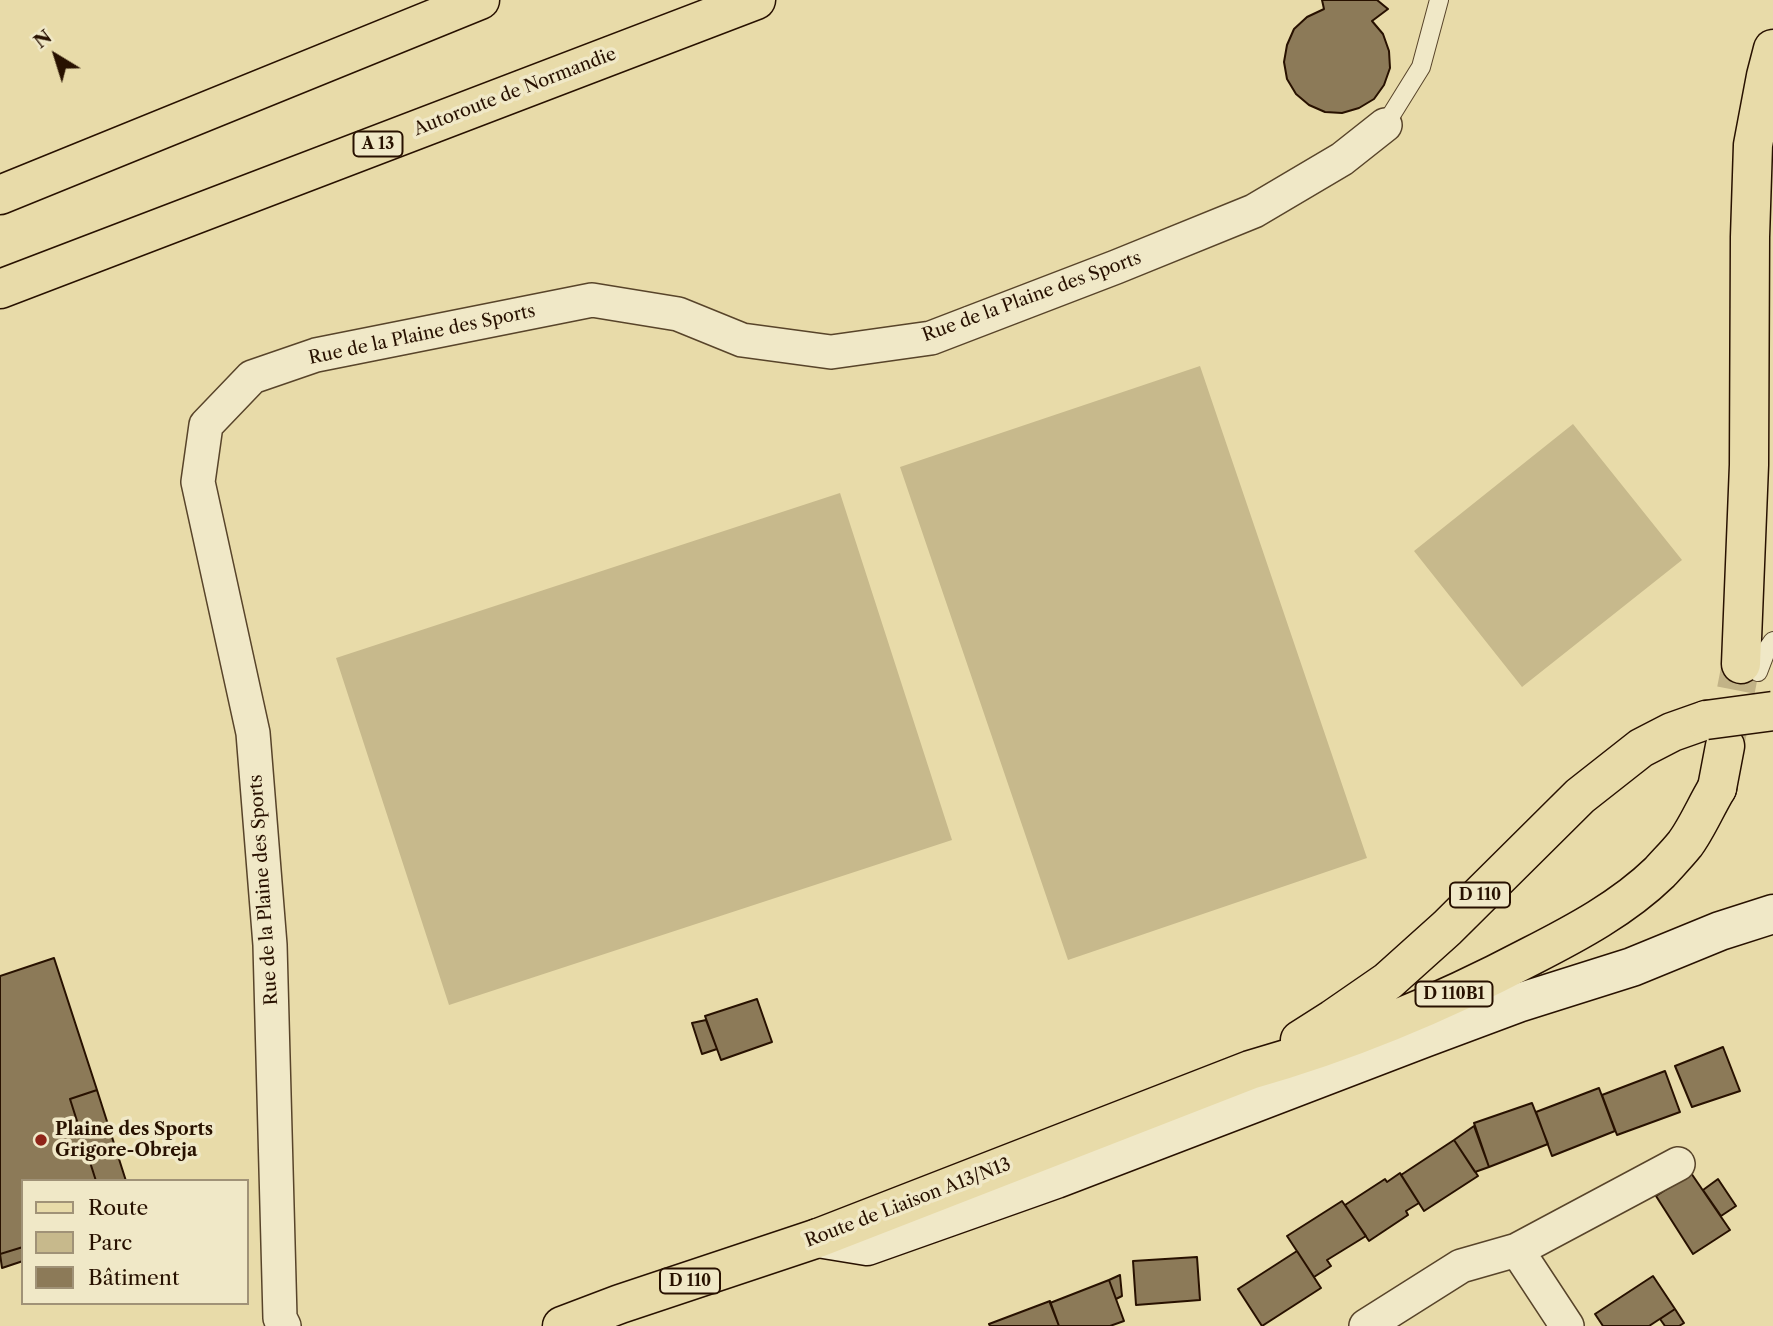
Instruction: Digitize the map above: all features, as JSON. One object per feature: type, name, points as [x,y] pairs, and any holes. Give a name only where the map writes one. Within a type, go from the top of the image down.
[{"type":"main road","points":[[0,195],[480,0]]},
{"type":"main road","name":"Autoroute de Normandie","points":[[0,289],[756,0]]},
{"type":"main road","points":[[1750,668],[1750,236],[1754,145],[1773,49]]},
{"type":"main road","name":"D 110","points":[[1250,1070],[1333,1019],[1388,981],[1447,928],[1580,796],[1641,748],[1672,732],[1723,740],[1773,711]]},
{"type":"main road","name":"D 110B1","points":[[1250,1070],[1301,1056],[1357,1036],[1433,1004],[1502,971],[1621,904],[1661,870],[1686,843],[1717,789],[1723,740]]},
{"type":"main road","name":"D 110","points":[[818,1238],[867,1247],[1056,1180],[1471,1020],[1632,967],[1720,930],[1773,914]]},
{"type":"main road","name":"Route de Liaison A13/N13","points":[[562,1326],[818,1238],[1250,1070]]},
{"type":"street","name":"Rue de la Plaine des Sports","points":[[281,1323],[270,945],[253,733],[198,482],[206,425],[252,377],[316,355],[592,299],[678,314],[742,340],[831,352],[931,338],[1254,211],[1342,159],[1385,125]]},
{"type":"street","points":[[1366,1326],[1461,1266],[1517,1250],[1678,1164]]},
{"type":"street","points":[[1517,1250],[1567,1326]]},
{"type":"lane","points":[[1385,125],[1422,67],[1439,0]]},
{"type":"lane","points":[[1750,668],[1773,641]]},
{"type":"green space","points":[[1200,366],[1367,858],[1068,960],[900,467]]},
{"type":"green space","points":[[1573,424],[1682,560],[1522,687],[1414,551]]},
{"type":"green space","points":[[840,493],[952,840],[449,1005],[336,658]]},
{"type":"building","points":[[1322,0],[1377,0],[1388,9],[1372,21],[1383,34],[1389,51],[1390,68],[1384,85],[1374,99],[1359,108],[1342,113],[1325,112],[1309,105],[1296,94],[1287,79],[1284,62],[1294,29],[1307,17],[1324,9]]},
{"type":"building","name":"Plaine des Sports Grigore-Obreja","points":[[54,958],[97,1090],[70,1099],[95,1179],[21,1179],[21,1248],[0,1254],[0,976]]},
{"type":"building","points":[[757,999],[772,1042],[721,1060],[705,1016]]},
{"type":"building","points":[[706,1020],[717,1049],[702,1054],[692,1023]]},
{"type":"building","points":[[1723,1047],[1740,1091],[1692,1107],[1675,1066]]},
{"type":"building","points":[[1665,1071],[1680,1112],[1617,1135],[1602,1095]]},
{"type":"building","points":[[1599,1088],[1615,1131],[1552,1156],[1536,1112]]},
{"type":"building","points":[[97,1090],[125,1179],[95,1179],[70,1099]]},
{"type":"building","points":[[1532,1103],[1548,1144],[1489,1167],[1474,1123]]},
{"type":"building","points":[[1474,1126],[1489,1167],[1475,1172],[1454,1140]]},
{"type":"building","points":[[1454,1140],[1478,1176],[1424,1211],[1401,1175]]},
{"type":"building","points":[[1400,1173],[1419,1203],[1406,1211],[1408,1215],[1369,1241],[1345,1205],[1385,1179],[1387,1182]]},
{"type":"building","points":[[1691,1173],[1730,1230],[1693,1254],[1656,1196]]},
{"type":"building","points":[[1718,1179],[1736,1206],[1721,1216],[1703,1190]]},
{"type":"building","points":[[1342,1201],[1366,1236],[1327,1260],[1331,1266],[1314,1277],[1287,1236]]},
{"type":"building","points":[[21,1248],[21,1262],[2,1268],[0,1254]]},
{"type":"building","points":[[1297,1251],[1321,1288],[1262,1326],[1238,1289]]},
{"type":"building","points":[[1197,1257],[1200,1300],[1136,1305],[1133,1261]]},
{"type":"building","points":[[1120,1275],[1122,1296],[1116,1299],[1109,1280]]},
{"type":"building","points":[[1653,1276],[1675,1309],[1649,1326],[1603,1326],[1595,1314]]},
{"type":"building","points":[[1109,1280],[1124,1321],[1110,1326],[1059,1326],[1050,1303]]},
{"type":"building","points":[[1050,1301],[1059,1326],[989,1324]]},
{"type":"building","points":[[1675,1309],[1684,1323],[1679,1326],[1665,1326],[1660,1319]]},
{"type":"tunnel","points":[[1725,746],[1741,664]]},
{"type":"place","name":"Plaine des Sports Grigore-Obreja","points":[[41,1140]]}]
